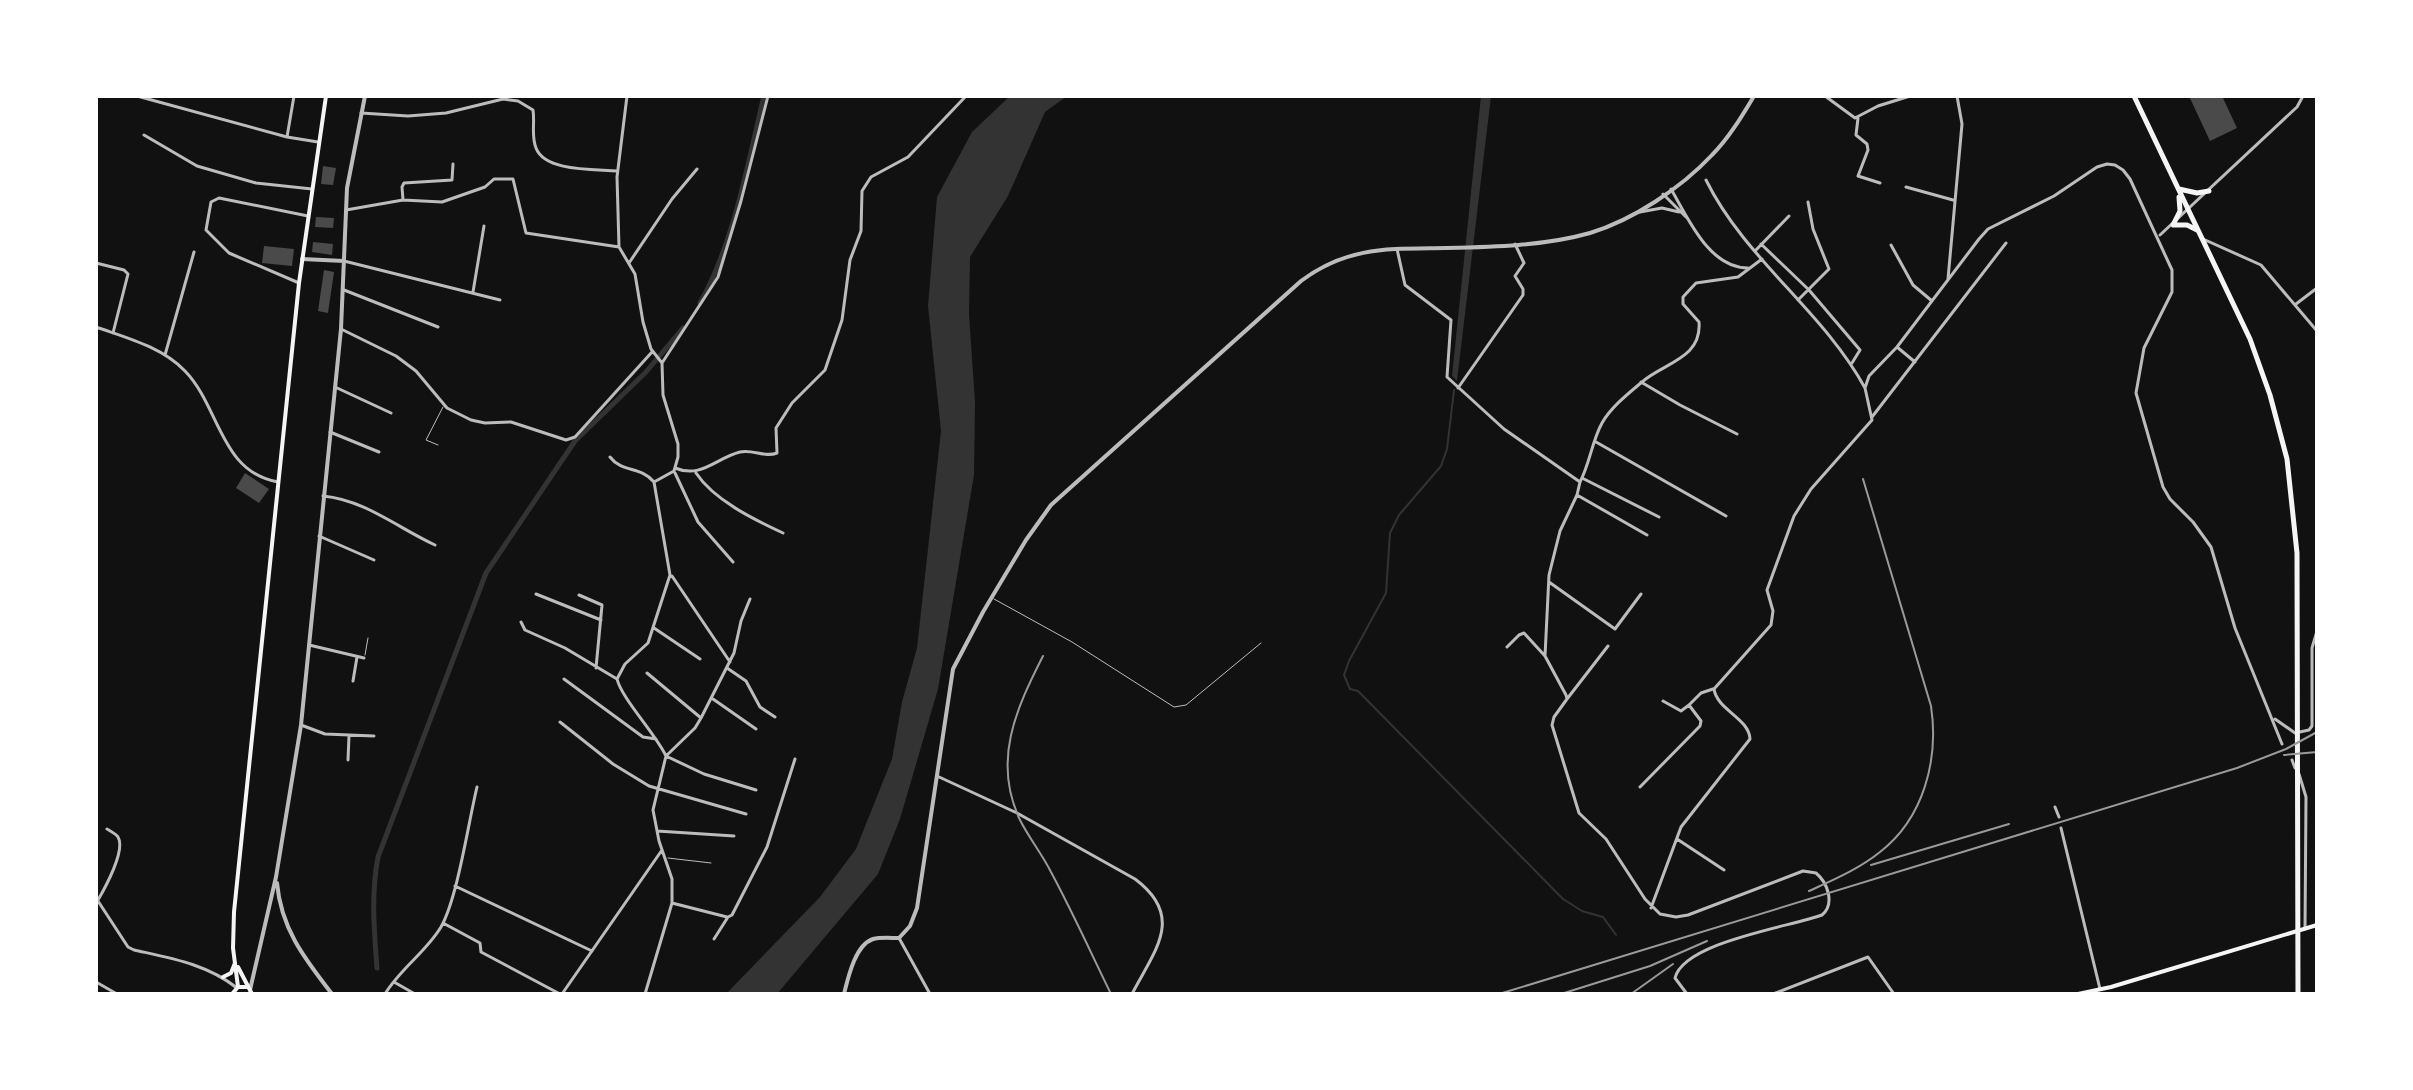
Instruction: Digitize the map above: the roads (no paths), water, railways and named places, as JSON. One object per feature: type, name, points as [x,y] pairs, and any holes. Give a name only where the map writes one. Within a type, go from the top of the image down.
[{"type":"main road","points":[[232,994],[237,988],[233,948],[234,912],[278,482],[299,283],[326,96]]},
{"type":"main road","points":[[2134,96],[2250,339],[2279,426],[2291,488],[2297,553],[2298,994]]},
{"type":"main road","points":[[2177,188],[2197,193],[2209,191]]},
{"type":"main road","points":[[2177,188],[2180,211],[2173,225],[2187,225],[2199,231]]},
{"type":"main road","points":[[2078,994],[2111,987],[2317,925]]},
{"type":"main road","points":[[223,977],[231,973],[235,961]]},
{"type":"main road","points":[[235,961],[250,990]]},
{"type":"main road","points":[[237,988],[250,990]]},
{"type":"street","points":[[137,96],[287,137],[318,142]]},
{"type":"street","points":[[287,137],[294,96]]},
{"type":"street","points":[[250,990],[276,877],[301,725],[341,329],[346,210],[365,96]]},
{"type":"street","points":[[627,96],[618,171],[619,247],[635,274],[643,322],[654,354],[661,361]]},
{"type":"street","points":[[733,562],[698,522],[674,470],[678,444],[663,395],[661,361],[718,277],[768,96]]},
{"type":"street","points":[[654,482],[674,470],[696,473],[742,451],[777,453],[776,428],[792,403],[825,370],[842,320],[850,260],[861,231],[862,191],[871,177],[908,157],[966,96]]},
{"type":"street","points":[[844,994],[854,963],[865,944],[874,938],[899,938],[910,926],[917,908],[953,669],[1026,540],[1051,505],[1301,281],[1339,258],[1365,251],[1553,241],[1591,232],[1630,214],[1671,189],[1712,155],[1754,96]]},
{"type":"street","points":[[1825,96],[1858,118]]},
{"type":"street","points":[[1858,118],[1878,106],[1910,96]]},
{"type":"street","points":[[1947,281],[1962,124],[1957,96]]},
{"type":"street","points":[[2158,236],[2189,211],[2297,107],[2303,96]]},
{"type":"street","points":[[361,113],[408,116],[433,114],[503,99],[518,101],[533,110],[533,136],[542,158],[557,165],[618,171]]},
{"type":"street","points":[[1858,118],[1856,135],[1867,144],[1868,150],[1858,176],[1880,183]]},
{"type":"street","points":[[144,135],[197,166],[256,183],[312,189]]},
{"type":"street","points":[[403,200],[404,183],[452,180],[453,164]]},
{"type":"street","points":[[1865,388],[1869,376],[1897,347],[1988,229],[2045,201],[2092,170],[2107,164],[2121,168],[2127,174],[2158,236],[2172,270],[2173,283],[2172,292],[2144,348],[2137,382],[2137,401],[2163,487],[2211,547],[2235,628],[2282,744]]},
{"type":"street","points":[[629,263],[672,199],[697,169]]},
{"type":"street","points":[[346,210],[403,200],[442,202],[485,187],[494,179],[513,179],[526,233],[619,247]]},
{"type":"street","points":[[1706,180],[1725,214],[1851,364],[1865,388],[1872,417]]},
{"type":"street","points":[[1906,187],[1953,200]]},
{"type":"street","points":[[1671,189],[1688,219],[1718,257],[1732,267],[1750,268]]},
{"type":"street","points":[[1663,194],[1688,219]]},
{"type":"street","points":[[299,283],[221,247],[206,230],[208,212],[211,202],[219,198],[308,216]]},
{"type":"street","points":[[1798,300],[1829,269],[1813,229],[1808,202]]},
{"type":"street","points":[[1630,214],[1662,208],[1679,212]]},
{"type":"street","points":[[1755,251],[1789,216]]},
{"type":"street","points":[[473,292],[484,226]]},
{"type":"street","points":[[2203,239],[2261,265],[2317,331]]},
{"type":"street","points":[[1663,701],[1681,711],[1701,693],[1714,689],[1771,625],[1773,611],[1767,590],[1794,516],[1811,489],[1869,425],[1872,417],[2006,243]]},
{"type":"street","points":[[1458,388],[1523,295],[1515,276],[1524,263],[1515,244]]},
{"type":"street","points":[[1761,244],[1809,290],[1860,350],[1851,364]]},
{"type":"street","points":[[1891,245],[1913,285],[1932,301]]},
{"type":"street","points":[[1397,249],[1405,285],[1451,320],[1447,377],[1504,429],[1581,480],[1659,517]]},
{"type":"street","points":[[165,355],[194,252]]},
{"type":"street","points":[[302,259],[344,261],[500,300]]},
{"type":"street","points":[[1545,656],[1549,582],[1556,542],[1606,417],[1641,382],[1678,362],[1697,339],[1699,322],[1683,304],[1693,285],[1732,279],[1762,259]]},
{"type":"street","points":[[96,263],[126,270],[128,274],[113,333]]},
{"type":"street","points":[[1732,267],[1732,279]]},
{"type":"street","points":[[2296,304],[2317,288]]},
{"type":"street","points":[[344,290],[438,327]]},
{"type":"street","points":[[96,327],[165,355],[184,370],[202,391],[225,444],[235,458],[258,477],[278,482]]},
{"type":"street","points":[[341,329],[396,356],[416,371],[444,404],[471,420],[511,422],[560,439],[570,439],[654,354]]},
{"type":"street","points":[[1897,347],[1915,362]]},
{"type":"street","points":[[1641,382],[1737,434]]},
{"type":"street","points":[[335,387],[391,413]]},
{"type":"street","points":[[330,432],[379,452]]},
{"type":"street","points":[[1596,442],[1726,516]]},
{"type":"street","points":[[610,457],[619,467],[644,472],[654,482],[670,575],[730,662]]},
{"type":"street","points":[[696,473],[710,488],[750,517],[783,533]]},
{"type":"street","points":[[1577,495],[1647,535]]},
{"type":"street","points":[[323,496],[394,520],[409,533],[435,545]]},
{"type":"street","points":[[319,536],[374,560]]},
{"type":"street","points":[[617,679],[625,664],[645,648],[670,575]]},
{"type":"street","points":[[1549,582],[1615,629],[1641,594]]},
{"type":"street","points":[[536,594],[601,620]]},
{"type":"street","points":[[579,595],[600,603],[596,668]]},
{"type":"street","points":[[645,994],[672,903],[672,879],[653,810],[666,756],[701,718],[730,662],[750,599]]},
{"type":"street","points":[[521,622],[525,630],[565,648],[617,679],[666,756],[704,774],[756,790]]},
{"type":"street","points":[[654,628],[700,659]]},
{"type":"street","points":[[2273,718],[2295,733],[2309,730],[2312,726],[2312,648],[2317,631]]},
{"type":"street","points":[[1507,647],[1524,633],[1545,656],[1567,699]]},
{"type":"street","points":[[309,645],[364,658]]},
{"type":"street","points":[[1608,646],[1554,717],[1552,725],[1579,813],[1606,839],[1651,908],[1666,917],[1684,916],[1805,871],[1817,874],[1825,884],[1830,902],[1822,915],[1713,947],[1684,964],[1675,978],[1687,994]]},
{"type":"street","points":[[353,681],[358,657]]},
{"type":"street","points":[[727,668],[746,681],[760,707],[775,717]]},
{"type":"street","points":[[647,673],[701,718]]},
{"type":"street","points":[[564,679],[643,737],[656,739]]},
{"type":"street","points":[[1651,908],[1681,827],[1751,736],[1717,700],[1714,689]]},
{"type":"street","points":[[712,697],[756,729]]},
{"type":"street","points":[[1640,787],[1700,726],[1701,721],[1689,705]]},
{"type":"street","points":[[560,722],[613,764],[658,789],[746,814]]},
{"type":"street","points":[[301,725],[325,734],[374,736]]},
{"type":"street","points":[[348,760],[349,736]]},
{"type":"street","points":[[714,939],[732,915],[767,847],[795,759]]},
{"type":"street","points":[[2292,760],[2306,797],[2305,929]]},
{"type":"street","points":[[936,776],[1017,813],[1149,889],[1162,919],[1160,945],[1132,994]]},
{"type":"street","points":[[385,994],[443,923],[477,787]]},
{"type":"street","points":[[2055,807],[2059,817]]},
{"type":"street","points":[[2061,828],[2100,989]]},
{"type":"street","points":[[107,829],[117,835],[120,843],[111,877],[97,899],[128,947],[190,962],[223,977],[237,988]]},
{"type":"street","points":[[657,831],[734,836]]},
{"type":"street","points":[[1676,838],[1724,870]]},
{"type":"street","points":[[443,923],[480,943],[481,952],[561,994],[662,850]]},
{"type":"street","points":[[276,877],[283,918],[302,955],[332,994]]},
{"type":"street","points":[[454,886],[592,951]]},
{"type":"street","points":[[672,903],[728,917]]},
{"type":"street","points":[[267,919],[276,914],[283,918]]},
{"type":"street","points":[[899,938],[930,994]]},
{"type":"street","points":[[1773,994],[1868,957],[1894,994]]},
{"type":"street","points":[[393,981],[415,994]]},
{"type":"street","points":[[96,982],[117,994]]},
{"type":"street","points":[[2111,987],[2111,994]]},
{"type":"lane","points":[[438,445],[426,440],[444,404]]},
{"type":"lane","points":[[992,598],[1072,642],[1174,707],[1186,705],[1261,643]]},
{"type":"lane","points":[[364,658],[368,638]]},
{"type":"lane","points":[[666,858],[711,863]]},
{"type":"waterway","points":[[700,303],[731,228],[764,96]]},
{"type":"waterway","points":[[377,968],[374,898],[378,857],[486,573],[575,441],[646,372],[683,328]]},
{"type":"waterway","points":[[1454,390],[1447,449],[1441,466],[1399,515],[1390,533],[1386,593],[1344,675],[1350,689],[1358,691],[1563,899],[1582,911],[1603,917],[1616,935]]},
{"type":"railway","points":[[1809,891],[1863,864],[1895,838],[1918,805],[1933,746],[1931,706],[1863,479]]},
{"type":"railway","points":[[1043,656],[1024,696],[1011,736],[1008,777],[1012,798],[1020,820],[1059,887],[1111,994]]},
{"type":"railway","points":[[1499,994],[2237,768],[2286,749],[2317,732]]},
{"type":"railway","points":[[2284,755],[2317,752]]},
{"type":"railway","points":[[1871,865],[2009,824]]},
{"type":"railway","points":[[1561,994],[1650,966],[1707,941]]},
{"type":"railway","points":[[1631,994],[1673,964]]}]
